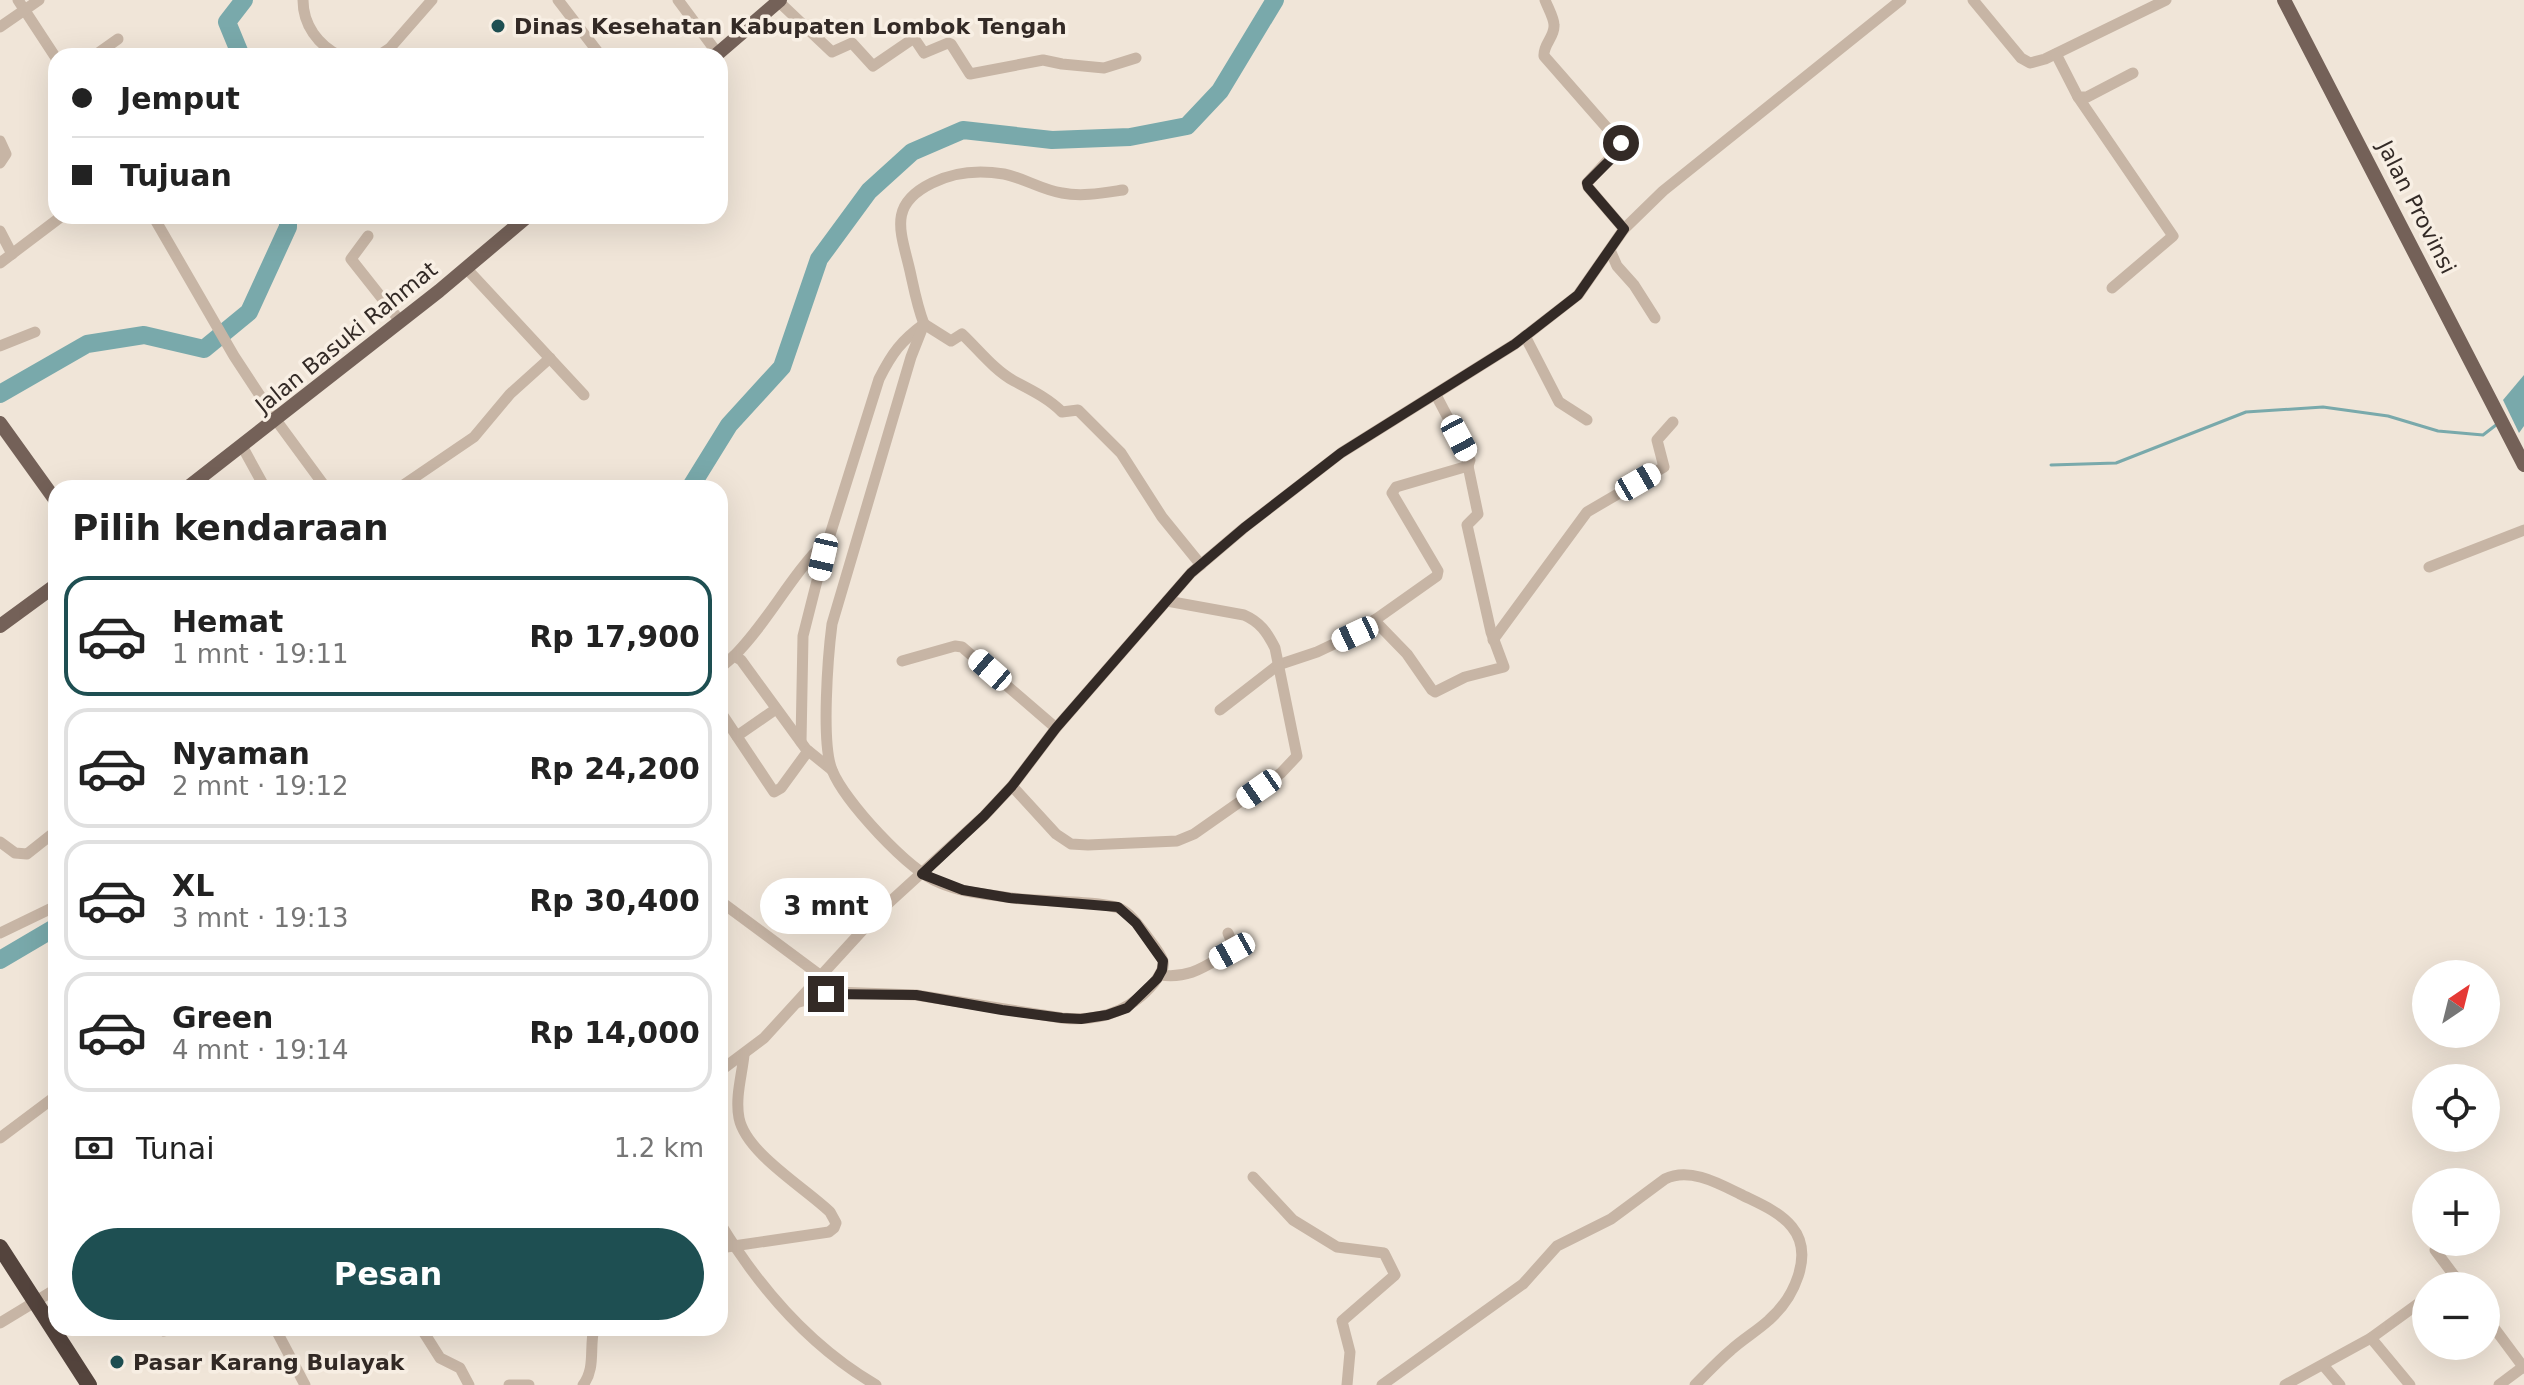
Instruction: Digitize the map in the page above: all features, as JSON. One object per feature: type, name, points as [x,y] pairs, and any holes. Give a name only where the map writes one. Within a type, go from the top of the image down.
[{"type":"highway","points":[[0,1247],[48,1329]]},
{"type":"highway","points":[[0,1259],[48,1325]]},
{"type":"highway","points":[[52,1336],[81,1385]]},
{"type":"highway","points":[[55,1336],[89,1385]]},
{"type":"main road","points":[[724,48],[778,0]]},
{"type":"main road","name":"Jalan Provinsi","points":[[2284,0],[2524,465]]},
{"type":"main road","name":"Jalan Basuki Rahmat","points":[[197,480],[518,224]]},
{"type":"main road","points":[[0,423],[48,490]]},
{"type":"main road","points":[[0,626],[48,591]]},
{"type":"street","points":[[0,27],[21,5],[39,0]]},
{"type":"street","points":[[303,0],[304,15],[311,30],[326,48]]},
{"type":"street","points":[[397,48],[432,0]]},
{"type":"street","points":[[558,0],[595,48]]},
{"type":"street","points":[[678,0],[711,48]]},
{"type":"street","points":[[778,0],[831,51],[834,53],[852,43],[874,66],[914,38],[924,53],[951,44],[970,74],[1043,60],[1104,68],[1136,58]]},
{"type":"street","points":[[1545,0],[1554,25],[1544,56],[1622,145],[1587,183],[1624,229]]},
{"type":"street","points":[[728,1066],[744,1055],[799,1002],[881,910],[984,816],[1191,573],[1341,453],[1525,336],[1578,295],[1624,229],[1663,191],[1901,0]]},
{"type":"street","points":[[1973,0],[2024,62],[2037,62],[2056,54],[2166,0]]},
{"type":"street","points":[[21,5],[49,48]]},
{"type":"street","points":[[105,48],[118,39]]},
{"type":"street","points":[[2056,54],[2078,97],[2173,236],[2112,288]]},
{"type":"street","points":[[2078,97],[2087,97],[2133,73]]},
{"type":"street","points":[[0,141],[6,154],[0,163]]},
{"type":"street","points":[[799,1002],[835,992],[916,995],[1002,1010],[1081,1019],[1124,1010],[1160,975],[1163,961],[1136,923],[1118,907],[1010,898],[963,890],[922,874],[865,817],[844,790],[832,770],[827,746],[832,624],[911,357],[924,324],[900,236],[903,211],[916,191],[943,178],[981,172],[1004,174],[1062,193],[1096,195],[1123,190]]},
{"type":"street","points":[[0,263],[51,224]]},
{"type":"street","points":[[158,224],[234,356],[320,480]]},
{"type":"street","points":[[0,231],[12,254]]},
{"type":"street","points":[[368,236],[351,259],[400,321]]},
{"type":"street","points":[[1610,250],[1617,266],[1634,285],[1655,318]]},
{"type":"street","points":[[466,268],[584,395]]},
{"type":"street","points":[[728,723],[774,792],[781,788],[804,747],[802,642],[829,538],[879,379],[902,341],[924,324]]},
{"type":"street","points":[[924,324],[951,341],[962,334],[1015,382],[1023,383],[1051,401],[1062,413],[1078,410],[1121,453],[1162,517],[1201,565]]},
{"type":"street","points":[[0,346],[35,332]]},
{"type":"street","points":[[1525,336],[1559,402],[1587,420]]},
{"type":"street","points":[[411,480],[474,437],[510,394],[550,358]]},
{"type":"street","points":[[1374,620],[1407,654],[1435,692],[1465,677],[1504,667],[1493,640],[1467,525],[1478,514],[1468,466],[1470,460],[1436,395]]},
{"type":"street","points":[[1493,640],[1587,512],[1664,467],[1657,440],[1673,422]]},
{"type":"street","points":[[242,446],[261,480]]},
{"type":"street","points":[[1220,710],[1278,665],[1317,652],[1355,634],[1438,574],[1393,498],[1393,489],[1468,466]]},
{"type":"street","points":[[2429,567],[2524,530]]},
{"type":"street","points":[[728,661],[758,630],[803,564],[829,538]]},
{"type":"street","points":[[1012,786],[1056,834],[1071,844],[1177,841],[1194,834],[1281,773],[1297,756],[1275,648],[1267,631],[1256,620],[1244,615],[1167,601]]},
{"type":"street","points":[[902,661],[955,646],[962,647],[1056,728]]},
{"type":"street","points":[[734,656],[749,670],[804,747],[832,770]]},
{"type":"street","points":[[737,736],[776,709]]},
{"type":"street","points":[[0,842],[15,853],[27,854],[48,837]]},
{"type":"street","points":[[728,907],[821,976]]},
{"type":"street","points":[[0,933],[48,910]]},
{"type":"street","points":[[1160,975],[1191,974],[1232,951],[1234,948],[1228,933]]},
{"type":"street","points":[[728,1246],[829,1232],[836,1223],[823,1205],[757,1150],[746,1136],[738,1107],[744,1055]]},
{"type":"street","points":[[0,1138],[48,1102]]},
{"type":"street","points":[[1382,1385],[1523,1284],[1557,1246],[1611,1219],[1665,1179],[1689,1174],[1717,1183],[1767,1207],[1784,1219],[1799,1237],[1803,1256],[1789,1296],[1772,1318],[1730,1351],[1695,1385]]},
{"type":"street","points":[[1253,1177],[1293,1220],[1337,1247],[1384,1253],[1395,1275],[1342,1321],[1350,1352],[1347,1385]]},
{"type":"street","points":[[728,1237],[796,1325],[839,1362],[876,1385]]},
{"type":"street","points":[[2440,1256],[2452,1272]]},
{"type":"street","points":[[0,1323],[48,1293]]},
{"type":"street","points":[[2285,1385],[2371,1338],[2412,1308]]},
{"type":"street","points":[[2499,1385],[2524,1367],[2500,1335]]},
{"type":"street","points":[[279,1336],[305,1385]]},
{"type":"street","points":[[426,1336],[440,1358],[460,1368],[469,1385]]},
{"type":"street","points":[[583,1385],[591,1373],[592,1336]]},
{"type":"street","points":[[2371,1338],[2410,1385]]},
{"type":"street","points":[[2323,1365],[2340,1385]]},
{"type":"street","points":[[509,1385],[529,1385]]},
{"type":"water","points":[[2524,375],[2524,426],[2519,433],[2503,400]]},
{"type":"waterway","points":[[238,48],[227,22],[244,0]]},
{"type":"waterway","points":[[695,480],[729,425],[782,367],[819,259],[869,191],[912,152],[963,130],[1052,140],[1130,137],[1187,126],[1220,91],[1275,0]]},
{"type":"waterway","points":[[0,394],[87,344],[144,335],[204,349],[249,312],[288,224]]},
{"type":"waterway","points":[[2051,465],[2116,463],[2246,412],[2323,407],[2388,416],[2438,431],[2483,435],[2496,425]]},
{"type":"waterway","points":[[0,960],[48,932]]},
{"type":"place","name":"Dinas Kesehatan Kabupaten Lombok Tengah","points":[[498,26]]},
{"type":"place","name":"Pasar Karang Bulayak","points":[[117,1362]]},
{"type":"route","points":[[826,994],[916,995],[1002,1010],[1081,1019],[1124,1010],[1146,991],[1160,975],[1163,961],[1136,923],[1118,907],[1010,898],[963,890],[922,874],[1012,786],[1056,728],[1191,573],[1357,441],[1515,344],[1578,295],[1624,229],[1587,183],[1621,149],[1621,143]]}]
